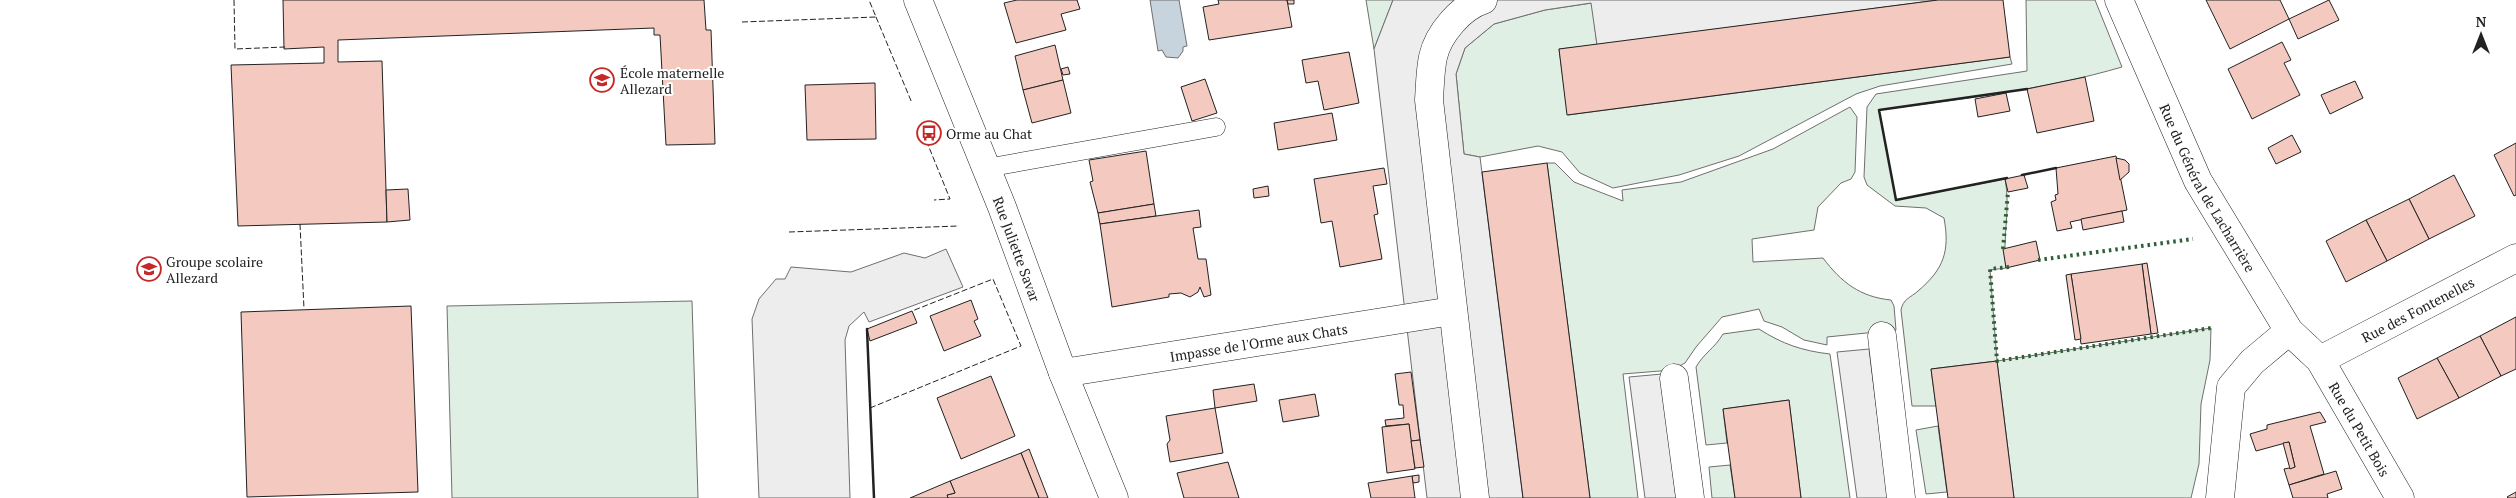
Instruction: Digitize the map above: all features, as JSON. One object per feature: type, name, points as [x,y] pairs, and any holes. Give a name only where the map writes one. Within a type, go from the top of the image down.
[{"type":"street","points":[[1475,498],[1429,100],[1433,55],[1455,18],[1472,4],[1483,0]]},
{"type":"street","name":"Rue du Général de Lacharrière","points":[[2119,0],[2198,181],[2289,332],[2320,360]]},
{"type":"street","name":"Rue Juliette Savar","points":[[923,1],[1063,373],[1114,498]]},
{"type":"street","name":"Rue des Fontenelles","points":[[2320,360],[2516,258]]},
{"type":"street","name":"Impasse de l'Orme aux Chats","points":[[1063,373],[1452,311]]},
{"type":"street","points":[[2220,498],[2231,387],[2252,362],[2289,332]]},
{"type":"street","points":[[1882,336],[1901,498]]},
{"type":"street","name":"Rue du Petit Bois","points":[[2320,360],[2400,498]]},
{"type":"street","points":[[1674,378],[1690,498]]},
{"type":"lane","points":[[986,168],[1216,127]]},
{"type":"green space","points":[[1366,0],[1393,0],[1374,49]]},
{"type":"green space","points":[[2026,0],[2095,0],[2122,67],[2032,88],[1879,110],[1896,200],[2005,179],[2007,190],[2006,268],[1990,270],[1997,361],[1931,369],[1936,406],[1912,406],[1901,310],[1905,301],[1927,283],[1939,267],[1945,250],[1946,230],[1944,218],[1926,208],[1895,206],[1867,185],[1864,177],[1867,107],[1876,94],[2027,71]]},
{"type":"green space","points":[[1592,3],[1597,45],[1559,49],[1568,115],[2010,57],[2012,64],[1880,86],[1856,94],[1739,156],[1679,175],[1613,188],[1580,173],[1562,152],[1538,146],[1480,157],[1464,154],[1456,74],[1465,48],[1494,24],[1545,10]]},
{"type":"green space","points":[[1850,107],[1857,117],[1855,172],[1851,179],[1841,183],[1818,207],[1814,230],[1752,239],[1753,262],[1823,258],[1852,287],[1870,296],[1891,300],[1894,306],[1896,330],[1827,337],[1827,345],[1804,340],[1782,327],[1764,321],[1759,309],[1722,317],[1685,363],[1672,370],[1623,374],[1638,498],[1590,498],[1547,163],[1555,163],[1574,182],[1623,201],[1622,190],[1681,182],[1773,149]]},
{"type":"green space","points":[[692,301],[698,498],[452,498],[447,306]]},
{"type":"green space","points":[[2211,328],[2210,360],[2201,404],[2199,464],[2191,498],[2014,498],[1997,361]]},
{"type":"green space","points":[[1759,329],[1793,346],[1830,354],[1850,498],[1801,498],[1789,400],[1723,409],[1727,443],[1706,445],[1696,367],[1723,334]]},
{"type":"green space","points":[[1938,426],[1947,492],[1926,494],[1916,430]]},
{"type":"green space","points":[[1730,465],[1735,498],[1712,498],[1709,467]]},
{"type":"shaded area","points":[[1150,0],[1179,0],[1187,46],[1183,47],[1183,51],[1178,58],[1166,57],[1162,50],[1158,51]]},
{"type":"shaded area","points":[[1393,0],[1938,0],[1597,45],[1591,3],[1545,10],[1494,24],[1465,48],[1456,74],[1464,154],[1480,157],[1523,498],[1427,498],[1374,49]]},
{"type":"shaded area","points":[[946,249],[963,287],[869,322],[864,312],[849,326],[845,340],[850,498],[759,498],[752,319],[759,299],[776,279],[785,279],[791,267],[851,272],[904,253],[925,258]]},
{"type":"shaded area","points":[[1869,349],[1888,498],[1857,498],[1837,352]]},
{"type":"shaded area","points":[[1662,374],[1676,498],[1645,498],[1629,377]]},
{"type":"building","points":[[283,0],[704,0],[706,30],[711,30],[715,144],[666,145],[660,35],[654,35],[654,28],[338,40],[338,62],[382,61],[387,222],[238,226],[231,65],[324,63],[324,47],[284,49]]},
{"type":"building","points":[[1017,0],[1077,0],[1080,9],[1061,14],[1066,30],[1016,43],[1004,3]]},
{"type":"building","points":[[1218,0],[1287,0],[1292,27],[1209,40],[1203,7],[1219,4]]},
{"type":"building","points":[[1287,0],[1294,0],[1294,4],[1288,4]]},
{"type":"building","points":[[1938,0],[2003,0],[2010,57],[1567,115],[1559,49]]},
{"type":"building","points":[[2206,0],[2280,0],[2289,19],[2230,49]]},
{"type":"building","points":[[2329,0],[2339,20],[2298,39],[2289,19]]},
{"type":"building","points":[[2282,42],[2291,60],[2284,63],[2300,95],[2252,119],[2228,69]]},
{"type":"building","points":[[1055,45],[1063,80],[1023,90],[1015,56]]},
{"type":"building","points":[[1349,52],[1359,103],[1324,110],[1318,81],[1306,83],[1302,60]]},
{"type":"building","points":[[1068,67],[1070,74],[1063,75],[1061,69]]},
{"type":"building","points":[[2085,77],[2094,121],[2037,133],[2027,89]]},
{"type":"building","points":[[1205,79],[1217,113],[1192,121],[1181,87]]},
{"type":"building","points":[[1063,80],[1071,113],[1032,123],[1023,90]]},
{"type":"building","points":[[2355,81],[2363,98],[2330,114],[2321,95]]},
{"type":"building","points":[[875,83],[876,139],[807,140],[805,85]]},
{"type":"building","points":[[2006,93],[2010,111],[1978,117],[1975,99]]},
{"type":"building","points":[[1332,113],[1337,140],[1278,150],[1274,123]]},
{"type":"building","points":[[2292,135],[2301,152],[2276,164],[2268,148]]},
{"type":"building","points":[[2516,143],[2516,195],[2514,196],[2494,155]]},
{"type":"building","points":[[1146,151],[1154,204],[1098,213],[1090,182],[1093,181],[1089,160]]},
{"type":"building","points":[[2116,156],[2127,210],[2070,222],[2072,228],[2057,231],[2051,202],[2056,200],[2055,195],[2058,194],[2056,168]]},
{"type":"building","points":[[2116,158],[2125,160],[2129,164],[2129,172],[2120,180]]},
{"type":"building","points":[[1547,163],[1590,498],[1523,498],[1482,172]]},
{"type":"building","points":[[1384,168],[1387,184],[1373,186],[1378,214],[1374,215],[1382,259],[1340,267],[1332,221],[1321,223],[1314,179]]},
{"type":"building","points":[[2024,175],[2028,188],[2008,192],[2005,179]]},
{"type":"building","points":[[2454,175],[2475,216],[2429,239],[2409,199]]},
{"type":"building","points":[[1268,186],[1269,196],[1254,198],[1253,189]]},
{"type":"building","points":[[408,189],[410,220],[387,222],[386,190]]},
{"type":"building","points":[[2409,199],[2429,239],[2387,261],[2366,220]]},
{"type":"building","points":[[1154,204],[1156,216],[1100,224],[1098,213]]},
{"type":"building","points":[[1199,210],[1201,227],[1193,228],[1198,259],[1206,259],[1211,295],[1204,297],[1200,287],[1198,292],[1190,297],[1181,293],[1169,294],[1169,297],[1112,307],[1100,224]]},
{"type":"building","points":[[2122,211],[2124,222],[2083,230],[2081,219]]},
{"type":"building","points":[[2366,220],[2387,261],[2346,282],[2326,241]]},
{"type":"building","points":[[2036,241],[2040,260],[2006,268],[2003,249]]},
{"type":"building","points":[[2147,263],[2158,333],[2151,334],[2142,264]]},
{"type":"building","points":[[2142,264],[2151,334],[2081,344],[2071,274]]},
{"type":"building","points":[[2071,274],[2081,339],[2075,340],[2066,275]]},
{"type":"building","points":[[971,300],[978,319],[974,321],[981,336],[944,351],[930,316]]},
{"type":"building","points":[[411,306],[418,492],[247,497],[241,312]]},
{"type":"building","points":[[912,311],[917,323],[870,341],[867,329]]},
{"type":"building","points":[[2516,317],[2516,369],[2501,376],[2480,336]]},
{"type":"building","points":[[2480,336],[2501,376],[2459,398],[2437,358]]},
{"type":"building","points":[[2437,358],[2459,398],[2417,419],[2398,378]]},
{"type":"building","points":[[1997,361],[2014,498],[1948,498],[1931,369]]},
{"type":"building","points":[[1411,372],[1420,440],[1411,441],[1409,424],[1386,426],[1385,420],[1404,418],[1403,405],[1399,405],[1395,374]]},
{"type":"building","points":[[991,376],[1015,436],[961,459],[937,398]]},
{"type":"building","points":[[1254,384],[1257,401],[1215,408],[1213,390]]},
{"type":"building","points":[[1315,394],[1319,416],[1283,422],[1279,400]]},
{"type":"building","points":[[1789,400],[1801,498],[1735,498],[1723,409]]},
{"type":"building","points":[[1215,408],[1223,453],[1170,462],[1167,444],[1170,440],[1166,416]]},
{"type":"building","points":[[2320,412],[2326,422],[2310,426],[2324,474],[2289,485],[2284,469],[2295,467],[2289,442],[2256,451],[2250,434],[2267,429],[2267,425]]},
{"type":"building","points":[[1409,424],[1415,469],[1387,473],[1382,427]]},
{"type":"building","points":[[1420,440],[1424,467],[1415,468],[1411,441]]},
{"type":"building","points":[[2289,442],[2295,467],[2290,469],[2283,443]]},
{"type":"building","points":[[1029,449],[1048,498],[1039,498],[1021,453]]},
{"type":"building","points":[[1021,453],[1039,498],[948,498],[947,495],[955,493],[950,481]]},
{"type":"building","points":[[1228,462],[1239,498],[1184,498],[1177,473]]},
{"type":"building","points":[[2336,471],[2342,489],[2327,494],[2328,498],[2293,498],[2289,485]]},
{"type":"building","points":[[1419,475],[1419,482],[1413,483],[1412,476]]},
{"type":"building","points":[[1412,476],[1415,498],[1371,498],[1368,483]]},
{"type":"building","points":[[950,481],[955,493],[947,495],[948,498],[910,498]]},
{"type":"building","points":[[2516,492],[2516,498],[2507,497]]},
{"type":"hedge","points":[[2003,249],[2008,192]]},
{"type":"hedge","points":[[2038,260],[2193,239]]},
{"type":"hedge","points":[[2009,267],[1990,269],[1997,361],[2211,328]]},
{"type":"fence","points":[[234,0],[235,49],[285,47]]},
{"type":"fence","points":[[742,22],[876,17],[869,0]]},
{"type":"fence","points":[[876,17],[912,103]]},
{"type":"fence","points":[[920,125],[950,199],[934,200]]},
{"type":"fence","points":[[300,224],[304,309]]},
{"type":"fence","points":[[789,232],[959,226]]},
{"type":"fence","points":[[870,408],[1021,346],[993,279],[912,311]]},
{"type":"wall","points":[[2007,178],[1896,200],[1879,110],[2027,89]]},
{"type":"wall","points":[[2022,175],[2056,168]]},
{"type":"wall","points":[[867,329],[874,498]]},
{"type":"place","name":"École maternelle Allezard","points":[[602,80]]},
{"type":"place","name":"Orme au Chat","points":[[929,133]]},
{"type":"place","name":"Groupe scolaire Allezard","points":[[149,269]]}]
